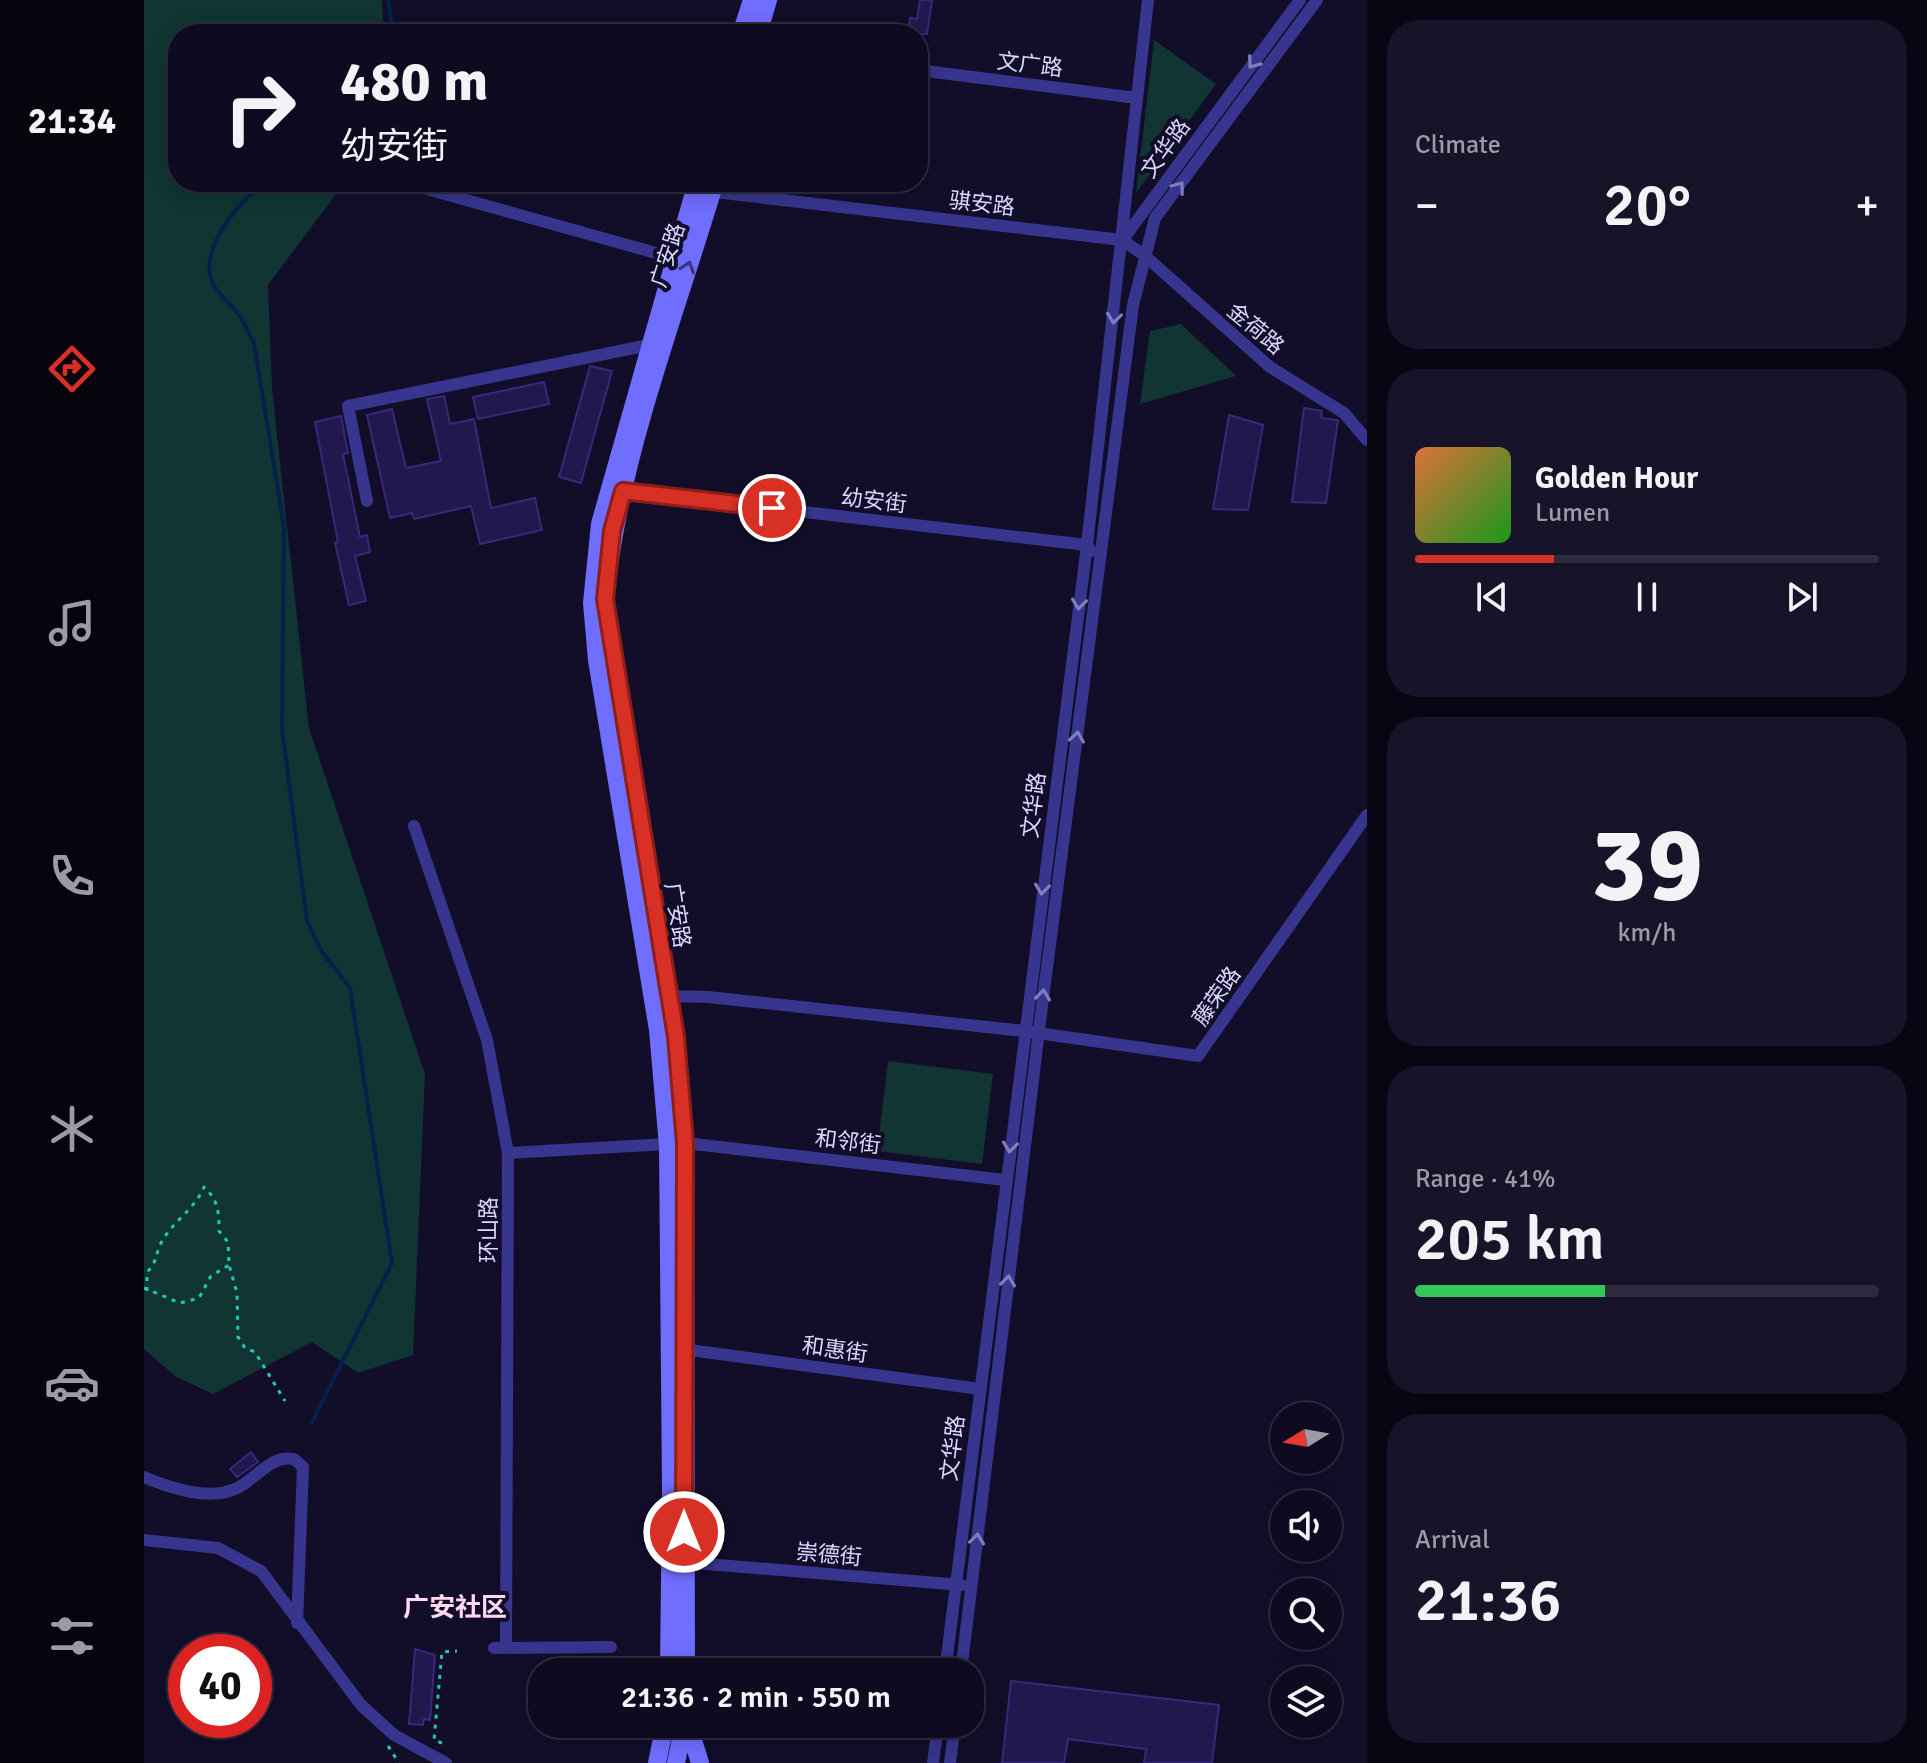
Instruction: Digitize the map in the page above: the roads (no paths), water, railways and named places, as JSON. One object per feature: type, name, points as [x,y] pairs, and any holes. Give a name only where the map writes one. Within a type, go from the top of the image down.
[{"type":"street","points":[[744,24],[752,0]]},
{"type":"street","points":[[761,24],[768,0]]},
{"type":"street","points":[[1122,240],[1148,0]]},
{"type":"street","name":"文华路","points":[[947,1658],[1087,545],[1122,240],[1300,0]]},
{"type":"street","name":"文华路","points":[[963,1658],[1038,1034],[1133,305],[1155,218],[1317,0]]},
{"type":"street","name":"文广路","points":[[928,71],[1137,98]]},
{"type":"street","points":[[438,192],[674,258]]},
{"type":"street","name":"广安路","points":[[655,346],[674,258],[702,192]]},
{"type":"street","name":"广安路","points":[[670,1658],[677,1562],[676,1037],[660,996],[605,599],[616,490],[655,346],[703,192]]},
{"type":"street","name":"骐安路","points":[[751,192],[1122,240]]},
{"type":"street","name":"金荷路","points":[[1122,240],[1144,255],[1270,367],[1344,413],[1367,440]]},
{"type":"street","points":[[367,501],[348,406],[655,346]]},
{"type":"street","name":"幼安街","points":[[616,490],[1087,545]]},
{"type":"street","points":[[1087,545],[1100,565]]},
{"type":"street","name":"藤荣路","points":[[660,996],[1024,1031],[1198,1056],[1367,815]]},
{"type":"street","name":"环山路","points":[[414,826],[487,1040],[508,1153],[500,1648],[611,1647]]},
{"type":"street","name":"和邻街","points":[[508,1153],[677,1144],[1005,1180]]},
{"type":"street","name":"和惠街","points":[[677,1348],[980,1389]]},
{"type":"street","points":[[144,1477],[199,1493],[233,1490],[274,1460],[294,1459],[303,1467],[297,1623]]},
{"type":"street","points":[[144,1540],[218,1548],[243,1558],[261,1571],[361,1705],[394,1735],[446,1763]]},
{"type":"street","name":"广安路","points":[[677,1562],[685,1658]]},
{"type":"street","name":"崇德街","points":[[677,1562],[971,1586]]},
{"type":"street","points":[[657,1763],[662,1738]]},
{"type":"street","points":[[676,1763],[682,1738]]},
{"type":"street","points":[[691,1738],[700,1763]]},
{"type":"street","points":[[933,1763],[936,1738]]},
{"type":"street","points":[[950,1763],[953,1738]]},
{"type":"waterway","points":[[388,0],[392,24]]},
{"type":"waterway","points":[[254,192],[223,228],[210,258],[210,273],[214,286],[239,315],[254,343],[284,527],[282,729],[307,921],[322,952],[350,988],[392,1263],[312,1422]]},
{"type":"district","name":"广安社区","points":[[455,1607]]}]
